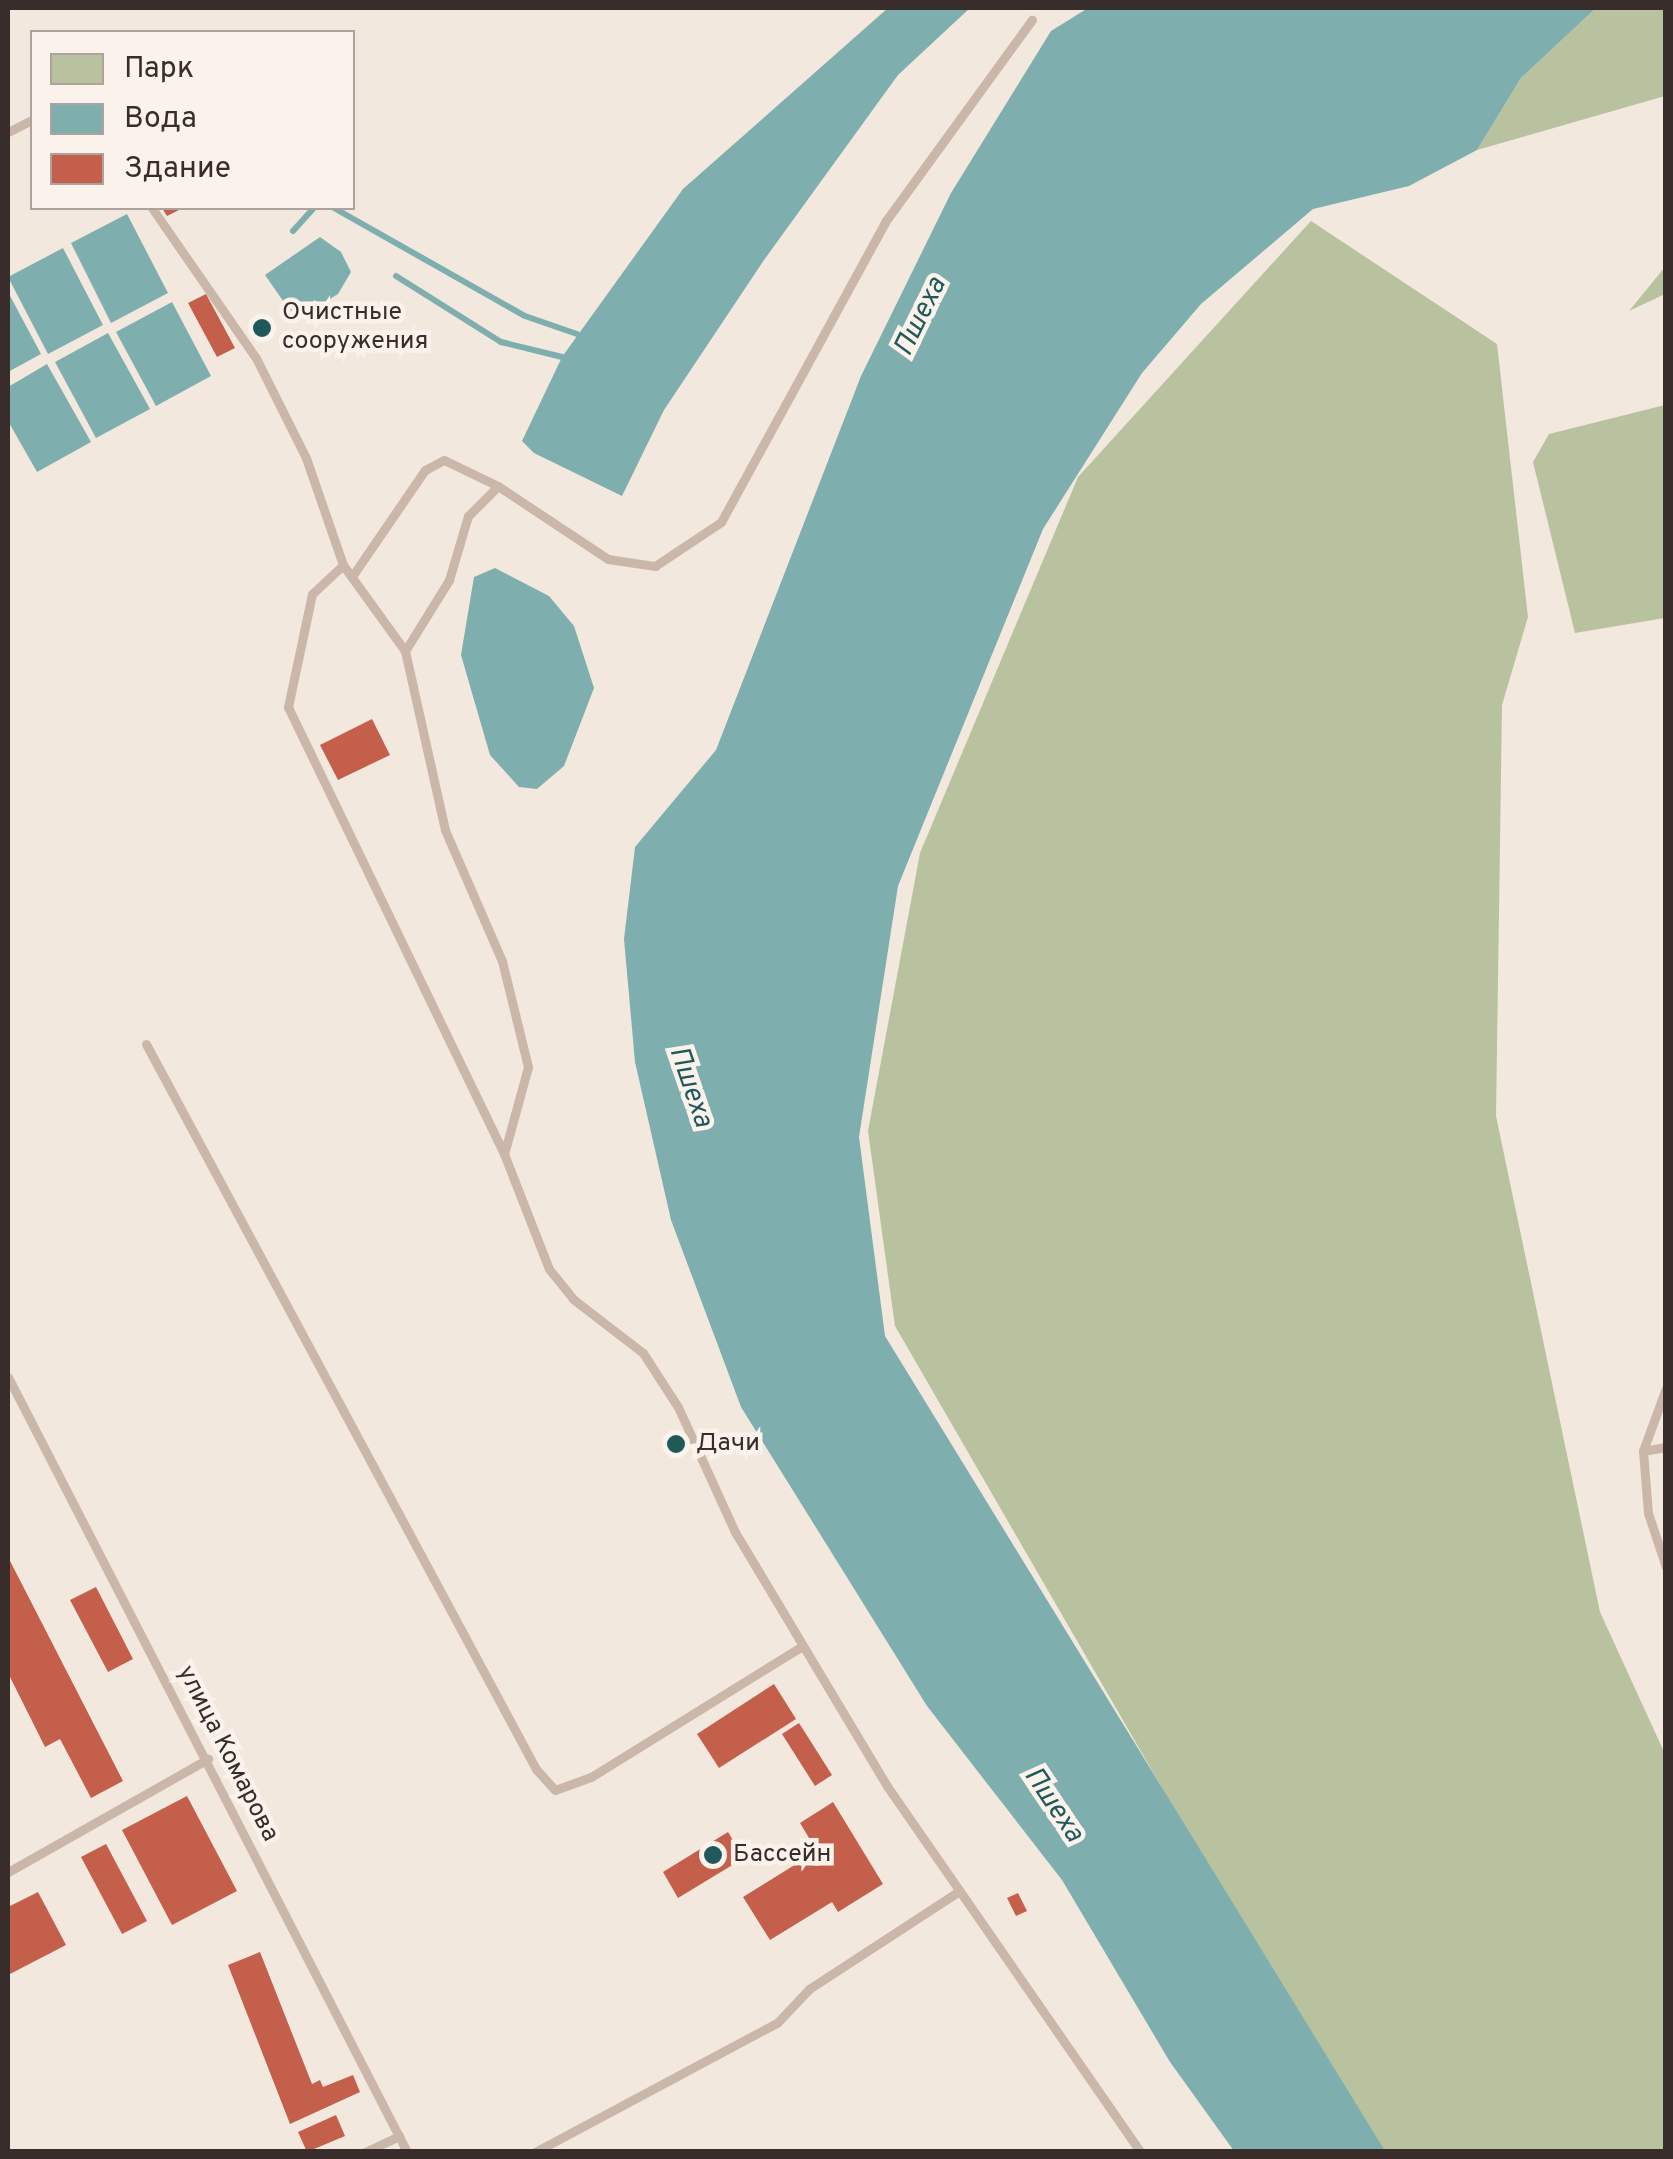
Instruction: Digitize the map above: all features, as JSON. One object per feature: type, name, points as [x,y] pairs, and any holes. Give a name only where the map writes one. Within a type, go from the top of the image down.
[{"type":"lane","points":[[352,575],[425,470],[444,460],[498,486],[608,559],[655,566],[721,522],[885,222],[1032,20]]},
{"type":"lane","points":[[153,210],[256,358],[306,458],[343,565],[405,652],[445,830],[502,960],[528,1067],[504,1154]]},
{"type":"lane","points":[[405,652],[449,580],[468,516],[498,486]]},
{"type":"lane","points":[[343,565],[312,594],[288,707],[504,1154],[549,1269],[573,1299],[642,1354],[678,1406],[735,1532],[802,1646],[956,1893],[1140,2152]]},
{"type":"lane","points":[[146,1044],[536,1770],[555,1790],[590,1777],[802,1646]]},
{"type":"lane","name":"улица Комарова","points":[[8,1377],[407,2152]]},
{"type":"lane","points":[[1666,1388],[1644,1451],[1648,1512],[1666,1567]]},
{"type":"lane","points":[[1644,1451],[1666,1447]]},
{"type":"lane","points":[[8,1872],[208,1759]]},
{"type":"lane","points":[[536,2152],[777,2023],[809,1989],[956,1893]]},
{"type":"lane","points":[[365,2152],[399,2136]]},
{"type":"green space","points":[[1596,8],[1665,8],[1665,96],[1477,150],[1521,78]]},
{"type":"green space","points":[[1311,221],[1497,344],[1528,617],[1502,705],[1496,1116],[1600,1612],[1665,1754],[1665,2151],[1372,2151],[895,1326],[868,1131],[920,853],[1078,477]]},
{"type":"green space","points":[[1665,267],[1665,294],[1629,311]]},
{"type":"green space","points":[[1665,405],[1665,618],[1575,633],[1533,462],[1549,434]]},
{"type":"water","points":[[888,8],[970,8],[898,75],[764,260],[664,410],[622,496],[534,453],[522,441],[562,357],[683,189]]},
{"type":"water","name":"Пшеха","points":[[1088,8],[1596,8],[1521,78],[1477,150],[1409,186],[1313,209],[1201,304],[1142,373],[1043,529],[898,886],[859,1137],[885,1336],[1385,2151],[1234,2151],[1170,2062],[1062,1880],[927,1706],[741,1407],[671,1220],[635,1062],[624,939],[635,847],[716,750],[861,376],[951,193],[1051,31]]},
{"type":"water","points":[[127,214],[168,293],[111,323],[71,243]]},
{"type":"water","points":[[320,237],[341,252],[351,272],[338,294],[310,311],[290,311],[265,275]]},
{"type":"water","points":[[63,248],[103,325],[48,354],[8,277]]},
{"type":"water","points":[[8,292],[41,354],[8,372]]},
{"type":"water","points":[[172,302],[211,376],[156,406],[116,332]]},
{"type":"water","points":[[108,333],[150,409],[96,438],[55,362]]},
{"type":"water","points":[[47,364],[91,442],[37,472],[8,421],[8,387]]},
{"type":"water","points":[[495,568],[549,596],[574,626],[594,688],[564,766],[537,789],[519,787],[490,755],[461,655],[474,577]]},
{"type":"building","points":[[206,294],[235,348],[217,357],[188,303]]},
{"type":"building","points":[[266,316],[274,329],[259,339],[250,326]]},
{"type":"building","points":[[372,719],[390,755],[338,780],[320,745]]},
{"type":"building","points":[[8,1557],[123,1781],[91,1798],[60,1739],[45,1747],[8,1673]]},
{"type":"building","points":[[96,1587],[133,1659],[108,1672],[70,1600]]},
{"type":"building","points":[[774,1684],[796,1719],[719,1768],[697,1734]]},
{"type":"building","points":[[799,1723],[832,1775],[815,1786],[782,1734]]},
{"type":"building","points":[[187,1796],[237,1891],[172,1925],[122,1830]]},
{"type":"building","points":[[833,1802],[883,1884],[838,1912],[832,1902],[770,1940],[743,1897],[817,1851],[800,1823]]},
{"type":"building","points":[[728,1832],[744,1858],[678,1898],[663,1872]]},
{"type":"building","points":[[106,1844],[147,1921],[122,1934],[81,1857]]},
{"type":"building","points":[[38,1892],[66,1945],[8,1975],[8,1907]]},
{"type":"building","points":[[1018,1893],[1027,1911],[1016,1916],[1007,1898]]},
{"type":"building","points":[[260,1952],[312,2084],[320,2080],[323,2087],[353,2075],[360,2092],[290,2124],[228,1965]]},
{"type":"building","points":[[336,2115],[345,2136],[307,2152],[298,2132]]},
{"type":"waterway","points":[[293,231],[312,210]]},
{"type":"waterway","points":[[338,210],[525,316],[577,334]]},
{"type":"waterway","points":[[396,276],[501,342],[562,357]]},
{"type":"place","name":"Очистные сооружения","points":[[262,328]]},
{"type":"place","name":"Дачи","points":[[676,1444]]},
{"type":"place","name":"Бассейн","points":[[713,1855]]}]
